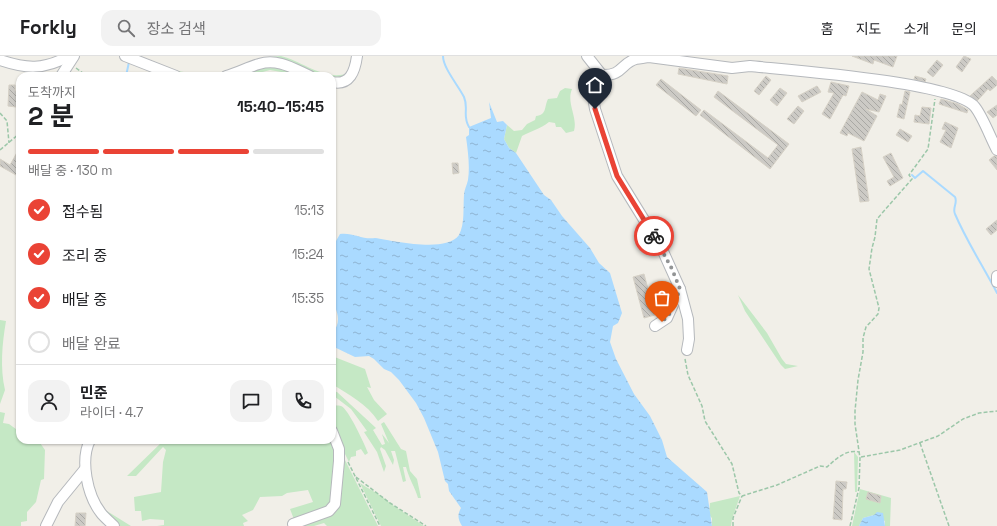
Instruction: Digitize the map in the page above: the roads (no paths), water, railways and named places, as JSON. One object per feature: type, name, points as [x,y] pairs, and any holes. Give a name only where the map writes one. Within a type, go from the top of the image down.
[{"type":"street","points":[[125,56],[166,72]]},
{"type":"street","points":[[336,83],[340,84],[346,82],[352,76],[357,56]]},
{"type":"street","points":[[588,56],[596,70],[602,75],[620,72],[636,59],[649,57],[732,68],[750,66],[888,81],[936,91],[965,101],[975,107],[997,150]]},
{"type":"street","points":[[0,60],[20,67],[68,66]]},
{"type":"street","points":[[236,72],[260,63],[271,62],[279,62],[301,72]]},
{"type":"street","points":[[596,70],[593,97],[617,176],[662,249],[680,289],[688,319],[689,339],[687,350]]},
{"type":"street","points":[[997,276],[997,282]]},
{"type":"street","points":[[655,326],[667,318],[680,289]]},
{"type":"street","points":[[88,444],[85,453],[84,469],[90,489],[100,512],[114,526]]},
{"type":"street","points":[[293,524],[329,511],[336,504],[339,455],[336,444]]},
{"type":"street","points":[[46,526],[58,502],[84,469]]},
{"type":"water","points":[[489,102],[497,122],[503,121],[507,125],[504,139],[509,148],[516,153],[544,195],[551,200],[562,216],[590,248],[599,263],[610,273],[622,313],[618,323],[613,326],[610,342],[616,359],[634,394],[650,416],[662,440],[667,457],[707,492],[712,526],[462,526],[458,517],[461,508],[449,491],[438,452],[416,403],[399,380],[391,372],[384,369],[374,359],[369,356],[355,357],[336,348],[336,327],[338,320],[336,310],[336,241],[340,234],[432,245],[453,240],[459,235],[462,226],[464,193],[469,175],[466,137],[469,135],[469,127],[491,118]]},
{"type":"water","points":[[877,512],[883,513],[885,526],[859,526],[863,518],[874,515]]},
{"type":"waterway","points":[[443,56],[445,66],[464,97],[466,105],[466,119],[469,127]]},
{"type":"waterway","points":[[127,72],[129,62]]},
{"type":"waterway","points":[[912,175],[915,178],[923,171],[955,197],[956,201],[954,212],[997,293]]}]
